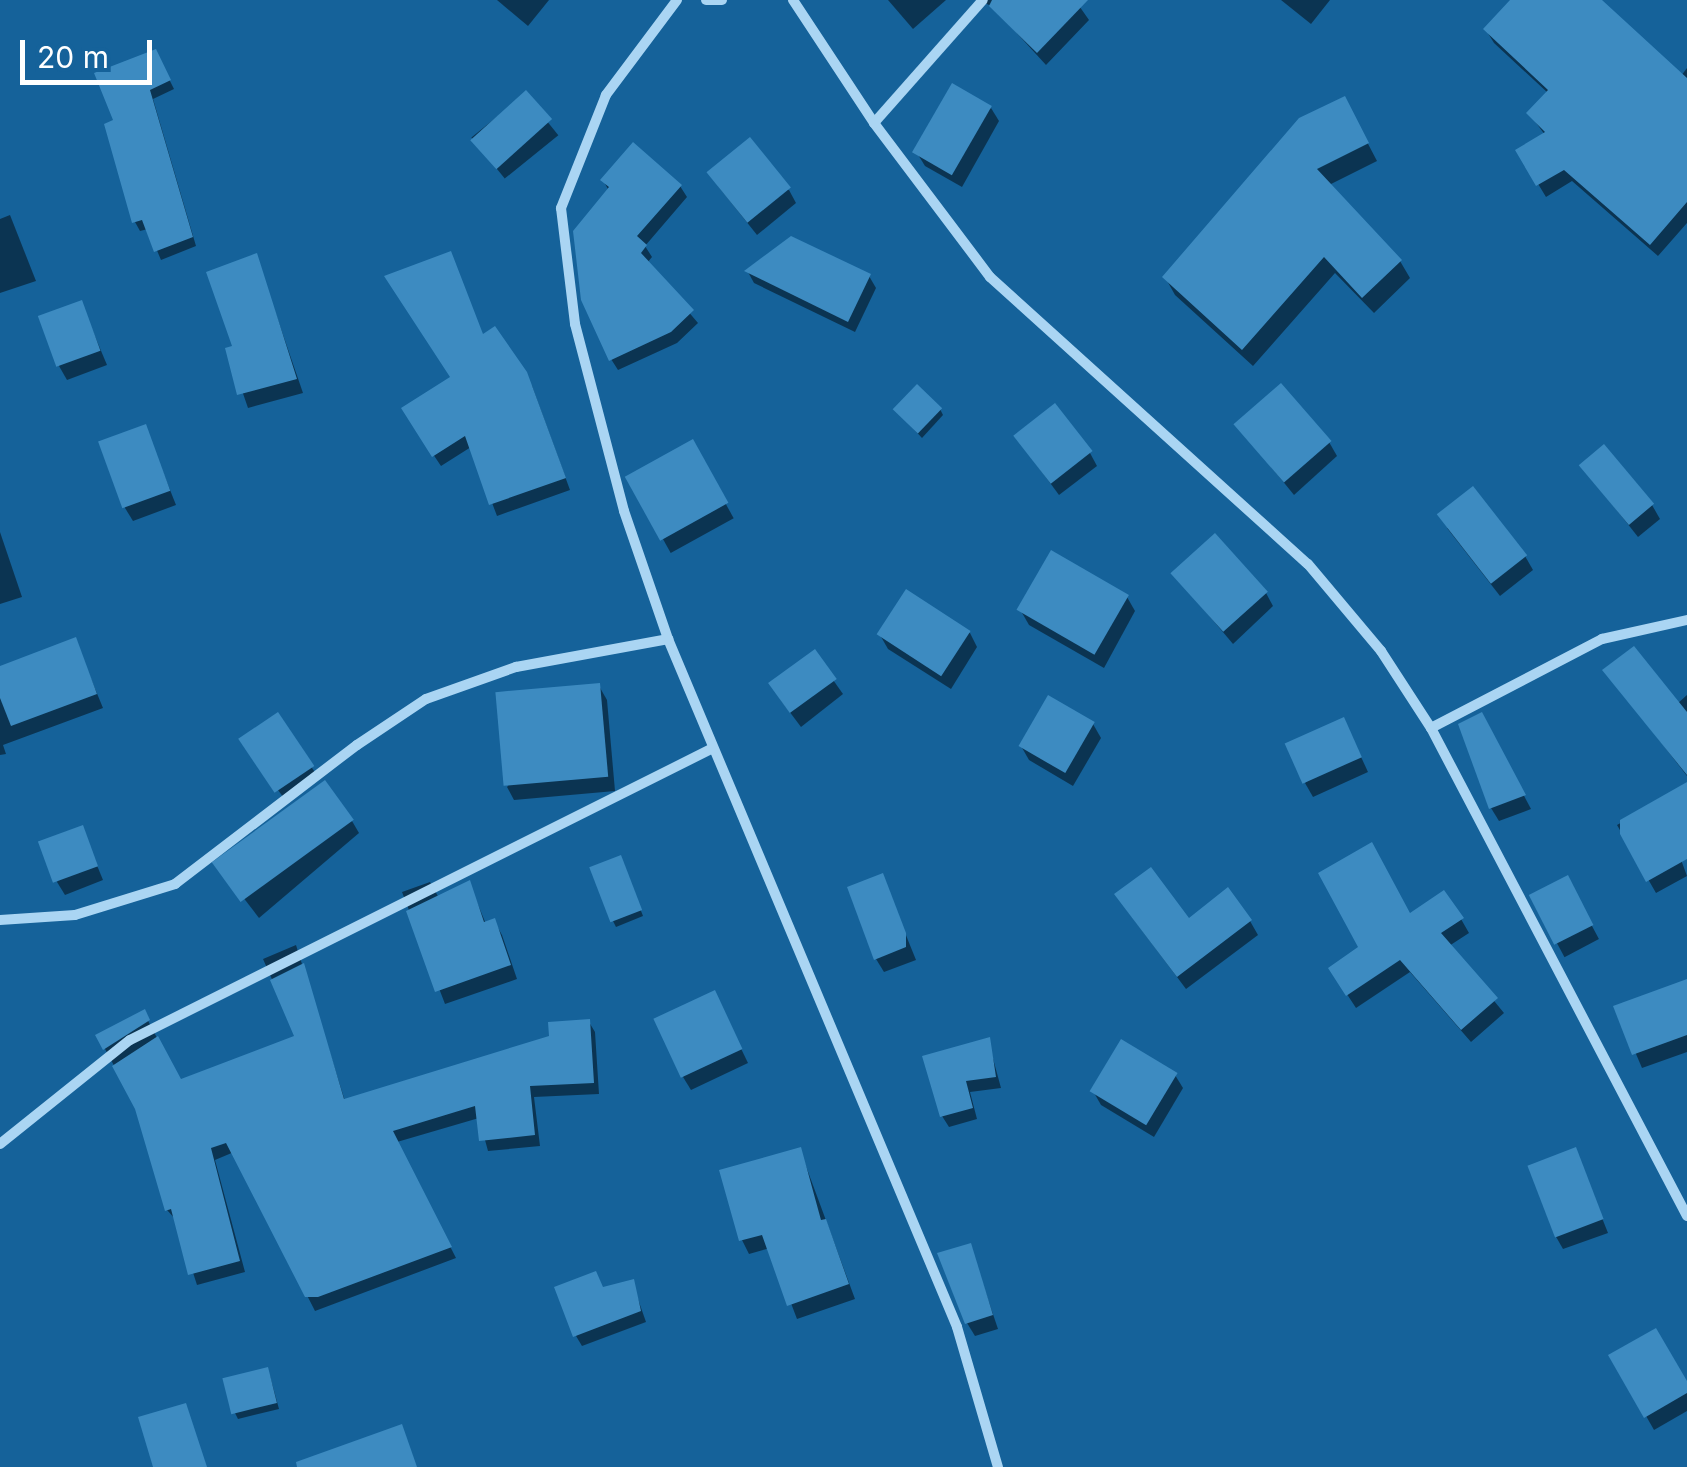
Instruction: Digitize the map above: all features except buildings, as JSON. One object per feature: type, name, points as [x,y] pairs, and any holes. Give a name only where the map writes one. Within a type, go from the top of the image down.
[{"type":"street","points":[[677,0],[606,95],[561,208],[576,324],[624,511],[668,639],[958,1327],[998,1467]]},
{"type":"street","points":[[706,0],[722,0]]},
{"type":"street","points":[[794,0],[874,123],[990,277],[1308,564],[1381,651],[1432,728],[1687,1216]]},
{"type":"street","points":[[874,123],[983,0]]},
{"type":"street","points":[[1432,728],[1602,639],[1687,620]]},
{"type":"street","points":[[0,920],[75,916],[176,884],[357,745],[426,698],[516,667],[668,639]]},
{"type":"street","points":[[0,1144],[130,1040],[714,748]]}]
